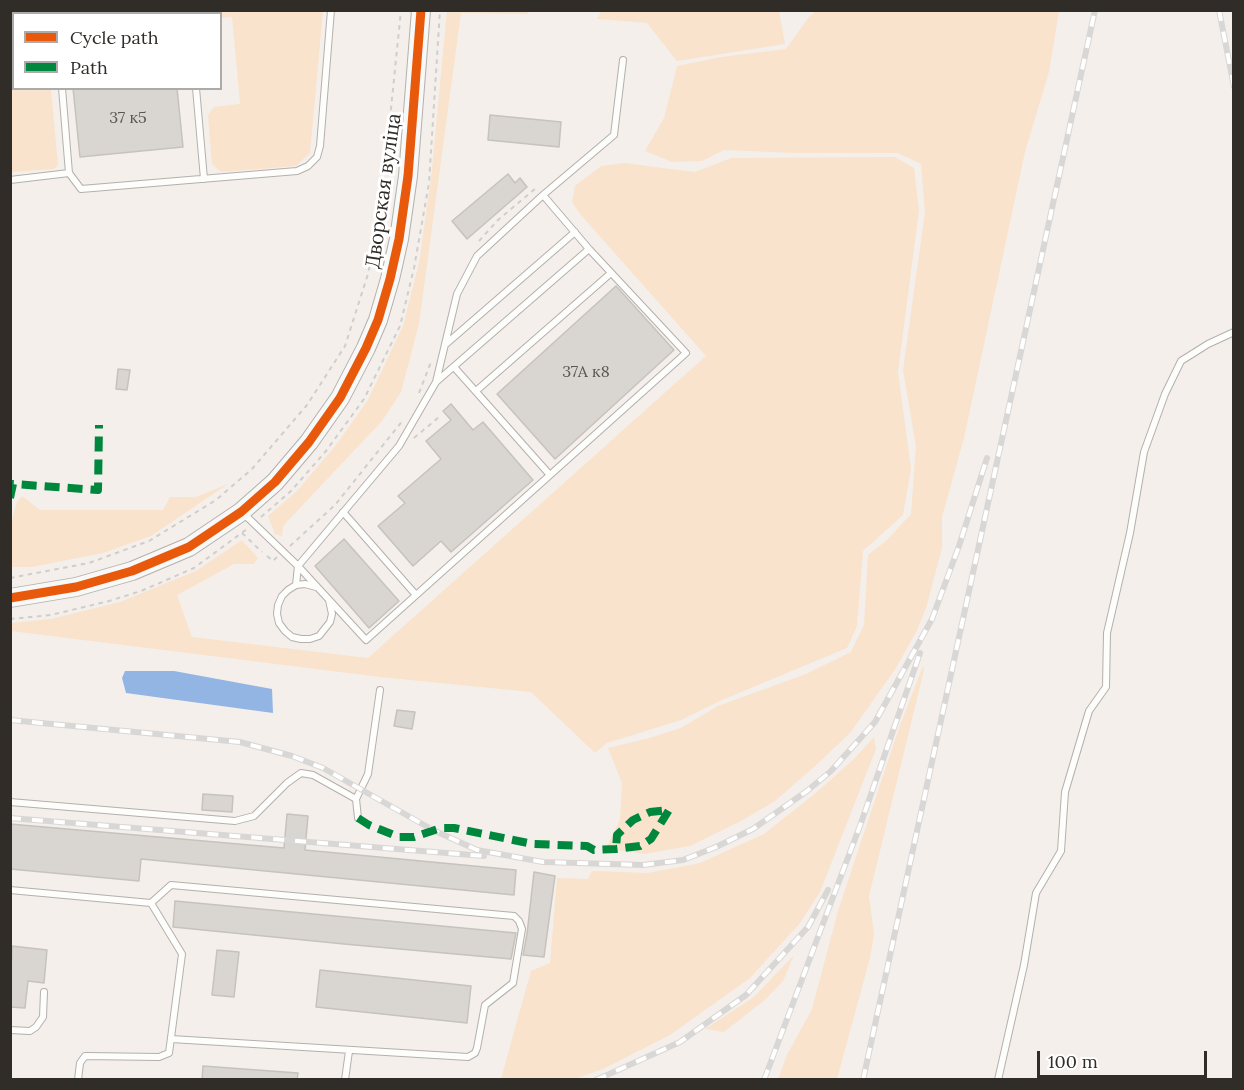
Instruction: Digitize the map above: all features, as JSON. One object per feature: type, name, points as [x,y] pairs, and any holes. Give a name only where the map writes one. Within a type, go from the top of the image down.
[{"type":"street","name":"Дворская вуліца","points":[[10,597],[76,586],[132,571],[189,547],[248,517],[328,416],[345,388],[378,320],[390,279],[399,238],[408,176],[421,10]]},
{"type":"lane","points":[[62,90],[69,173],[81,189],[297,171],[308,166],[317,157],[320,146],[331,10]]},
{"type":"lane","points":[[296,585],[298,566],[399,446],[436,382],[457,294],[477,256],[543,195],[614,135],[623,60]]},
{"type":"lane","points":[[196,90],[204,179]]},
{"type":"lane","points":[[10,180],[69,173]]},
{"type":"lane","points":[[248,517],[322,590],[366,639],[686,353],[589,249],[543,195]]},
{"type":"lane","points":[[445,344],[575,232]]},
{"type":"lane","points":[[436,382],[589,249]]},
{"type":"lane","points":[[476,392],[611,273]]},
{"type":"lane","points":[[998,1080],[1024,965],[1036,893],[1061,851],[1065,792],[1089,711],[1106,687],[1107,633],[1130,534],[1144,452],[1165,394],[1181,361],[1233,332]]},
{"type":"lane","points":[[454,367],[550,475]]},
{"type":"lane","points":[[344,512],[416,595]]},
{"type":"lane","points":[[322,590],[305,584],[296,585],[288,590],[278,605],[277,614],[279,623],[285,631],[292,637],[301,639],[319,636],[326,630],[332,614],[328,597]]},
{"type":"lane","points":[[358,818],[356,799],[368,774],[380,690]]},
{"type":"lane","points":[[10,802],[236,821],[254,816],[287,783],[302,773],[313,775],[356,799]]},
{"type":"lane","points":[[10,891],[151,903],[171,885],[514,916],[522,929],[513,983],[485,1005],[475,1053],[468,1057],[171,1039]]},
{"type":"lane","points":[[78,1080],[80,1062],[85,1056],[159,1057],[169,1053],[182,954],[151,903]]},
{"type":"lane","points":[[10,1030],[30,1031],[36,1028],[43,1017],[44,992]]},
{"type":"lane","points":[[345,1080],[349,1051]]},
{"type":"path","points":[[10,578],[89,563],[149,541],[216,500],[237,482],[259,461],[307,405],[345,346],[369,274],[387,148],[401,10]]},
{"type":"path","points":[[10,619],[51,615],[109,601],[141,591],[194,568],[242,533],[248,517],[291,491],[326,451],[364,399],[400,326],[414,268],[429,183],[440,10]]},
{"type":"path","points":[[477,243],[498,220],[533,190],[537,188],[543,195]]},
{"type":"path","points":[[418,394],[432,361]]},
{"type":"path","points":[[267,556],[273,561],[334,505],[407,414]]},
{"type":"path","points":[[242,533],[262,552]]},
{"type":"shaded area","points":[[11,10],[44,11],[12,12],[12,90],[51,90],[58,165],[54,169],[11,172]]},
{"type":"shaded area","points":[[602,10],[779,11],[785,44],[677,61],[647,23],[597,19]]},
{"type":"shaded area","points":[[323,11],[310,153],[296,166],[221,172],[212,164],[208,115],[214,107],[240,104],[232,17],[222,18],[222,12],[198,12]]},
{"type":"shaded area","points":[[447,11],[529,11],[528,14],[461,13],[419,324],[401,392],[382,421],[283,526],[282,536],[275,534],[268,516],[297,491],[336,445],[368,400],[403,326],[419,263],[431,179]]},
{"type":"shaded area","points":[[816,11],[1059,11],[1049,72],[1025,152],[964,438],[942,517],[942,548],[926,608],[896,668],[850,733],[813,768],[775,801],[743,820],[690,846],[644,854],[606,848],[620,820],[622,783],[608,748],[681,728],[718,706],[806,674],[851,652],[864,625],[868,555],[887,540],[911,514],[916,447],[903,370],[925,212],[921,164],[898,153],[724,150],[702,161],[672,162],[645,151],[664,118],[677,66],[721,57],[786,49]]},
{"type":"shaded area","points":[[895,157],[914,168],[919,210],[898,372],[911,469],[903,515],[863,551],[857,626],[847,648],[722,700],[681,720],[607,743],[595,753],[531,692],[380,677],[11,631],[11,623],[51,619],[120,602],[196,571],[242,540],[258,558],[254,564],[234,564],[177,595],[192,637],[368,658],[706,356],[580,214],[572,202],[575,186],[601,166],[624,163],[695,172],[731,158]]},
{"type":"shaded area","points":[[228,484],[151,536],[103,553],[32,567],[11,567],[11,523],[17,502],[22,496],[40,510],[163,510],[170,497],[196,497]]},
{"type":"shaded area","points":[[923,666],[924,670],[869,896],[874,934],[870,958],[837,1079],[778,1079],[787,1055],[812,1009],[838,911],[899,728]]},
{"type":"shaded area","points":[[874,737],[876,749],[820,892],[800,923],[750,978],[670,1035],[603,1069],[575,1079],[501,1079],[531,971],[550,963],[557,878],[588,879],[592,871],[648,873],[700,863],[764,834],[817,792],[854,759]]},
{"type":"shaded area","points":[[794,955],[783,981],[766,999],[724,1032],[705,1029],[754,997]]},
{"type":"water","points":[[125,671],[174,671],[272,689],[273,713],[126,693],[122,678]]},
{"type":"building","points":[[73,90],[177,90],[183,147],[80,157]]},
{"type":"building","points":[[490,115],[561,122],[559,147],[488,140]]},
{"type":"building","points":[[508,174],[515,183],[520,178],[527,187],[467,239],[452,221]]},
{"type":"building","points":[[616,286],[674,350],[555,459],[497,394]]},
{"type":"building","points":[[118,369],[130,370],[127,390],[116,389]]},
{"type":"building","points":[[451,404],[473,430],[483,422],[533,480],[451,552],[441,541],[413,566],[378,526],[405,503],[398,496],[441,459],[426,441],[451,420],[443,411]]},
{"type":"building","points":[[344,539],[399,601],[369,628],[315,566]]},
{"type":"building","points":[[397,710],[415,712],[412,729],[394,726]]},
{"type":"building","points":[[203,794],[233,796],[232,812],[202,810]]},
{"type":"building","points":[[287,814],[308,816],[305,850],[516,870],[514,895],[141,859],[139,881],[10,869],[10,824],[284,848]]},
{"type":"building","points":[[534,872],[555,876],[544,957],[523,955]]},
{"type":"building","points":[[175,901],[516,933],[511,959],[344,944],[173,927]]},
{"type":"building","points":[[12,946],[47,950],[44,983],[28,981],[25,1008],[10,1007]]},
{"type":"building","points":[[217,950],[239,952],[234,997],[212,995]]},
{"type":"building","points":[[320,970],[471,986],[467,1023],[316,1007]]},
{"type":"building","points":[[203,1066],[298,1073],[297,1080],[202,1080]]},
{"type":"railway","points":[[863,1080],[1095,10]]},
{"type":"railway","points":[[1219,10],[1234,87]]},
{"type":"railway","points":[[10,720],[240,742],[292,756],[323,768],[433,830],[477,850],[543,862],[643,865],[683,860],[753,829],[807,791],[831,771],[875,722],[932,619],[959,546],[987,458]]},
{"type":"railway","points":[[764,1080],[861,823],[920,653]]},
{"type":"railway","points":[[10,818],[484,856]]},
{"type":"railway","points":[[596,1080],[680,1042],[746,995],[808,927],[828,890]]},
{"type":"marked path","points":[[10,498],[13,484],[98,490],[99,425]]},
{"type":"marked path","points":[[358,818],[399,837],[414,837],[441,828],[454,828],[533,844],[587,846],[594,850],[616,849],[640,846],[651,839],[669,810],[650,812],[633,820],[617,835],[616,849]]},
{"type":"cycle path","points":[[10,598],[76,587],[132,571],[189,547],[241,512],[275,482],[309,442],[340,398],[378,320],[399,239],[408,176],[421,10]]}]
